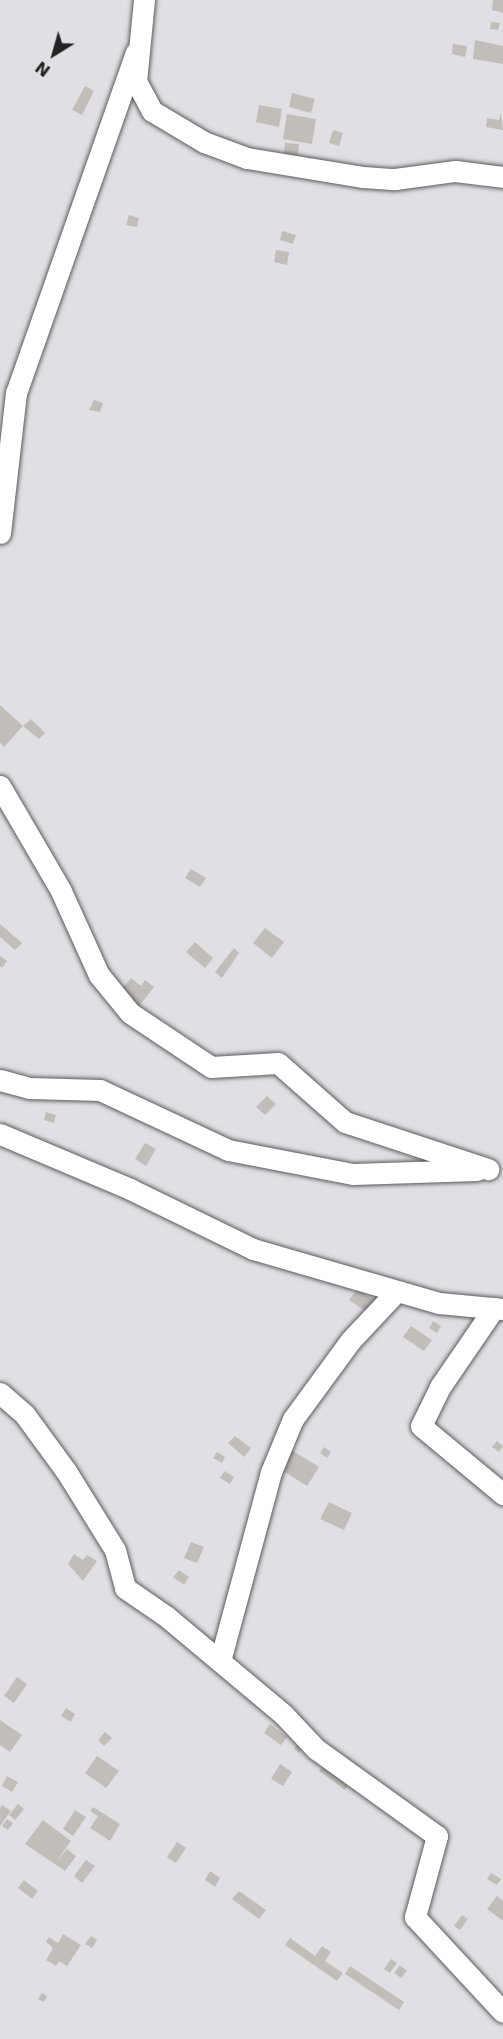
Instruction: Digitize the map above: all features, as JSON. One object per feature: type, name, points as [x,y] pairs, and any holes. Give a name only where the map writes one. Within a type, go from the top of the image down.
[{"type":"street","points":[[144,0],[136,52],[135,81],[152,111],[204,142],[247,158],[363,177],[395,179],[455,171],[503,177]]},
{"type":"street","points":[[0,533],[16,393],[136,52]]},
{"type":"street","points":[[0,786],[61,891],[99,975],[130,1013],[211,1067],[278,1062],[345,1122],[496,1168]]},
{"type":"street","points":[[0,1080],[30,1088],[100,1090],[228,1150],[353,1174],[496,1168]]},
{"type":"street","points":[[0,1134],[130,1189],[253,1249],[439,1303],[499,1308]]},
{"type":"street","points":[[220,1661],[272,1472],[293,1419],[350,1341],[396,1292]]},
{"type":"street","points":[[499,1308],[440,1387],[421,1426],[503,1494]]},
{"type":"street","points":[[0,1393],[25,1414],[66,1471],[115,1550],[125,1588],[284,1714],[315,1749],[437,1836],[416,1917],[503,2012]]},
{"type":"building","points":[[493,0],[503,0],[503,13],[492,10]]},
{"type":"building","points":[[491,22],[500,23],[498,30],[490,29]]},
{"type":"building","points":[[475,40],[503,46],[503,64],[473,59]]},
{"type":"building","points":[[453,44],[467,46],[465,57],[452,54]]},
{"type":"building","points":[[85,86],[94,91],[82,115],[72,110]]},
{"type":"building","points":[[292,93],[315,99],[311,113],[289,107]]},
{"type":"building","points":[[259,105],[282,109],[279,127],[256,122]]},
{"type":"building","points":[[501,113],[503,130],[486,127],[487,118],[499,120]]},
{"type":"building","points":[[287,114],[316,119],[312,144],[283,139]]},
{"type":"building","points":[[333,130],[343,133],[339,146],[329,143]]},
{"type":"building","points":[[285,143],[299,144],[298,156],[313,157],[311,168],[283,163]]},
{"type":"building","points":[[129,215],[139,218],[137,227],[126,225]]},
{"type":"building","points":[[282,231],[296,235],[293,244],[280,240]]},
{"type":"building","points":[[276,250],[289,252],[287,265],[274,262]]},
{"type":"building","points":[[94,400],[103,403],[100,412],[89,410]]},
{"type":"building","points":[[0,705],[23,726],[4,747],[0,743]]},
{"type":"building","points":[[31,719],[45,733],[39,739],[23,726]]},
{"type":"building","points":[[191,869],[206,878],[200,887],[185,878]]},
{"type":"building","points":[[0,924],[22,943],[15,950],[0,937]]},
{"type":"building","points":[[265,928],[284,942],[272,958],[253,943]]},
{"type":"building","points":[[195,942],[213,958],[205,968],[186,952]]},
{"type":"building","points":[[234,948],[239,953],[222,978],[215,972]]},
{"type":"building","points":[[0,956],[7,961],[2,968],[0,966]]},
{"type":"building","points":[[131,978],[141,986],[145,980],[154,987],[137,1009],[115,996]]},
{"type":"building","points":[[267,1096],[276,1104],[265,1115],[256,1107]]},
{"type":"building","points":[[46,1112],[56,1115],[54,1123],[44,1120]]},
{"type":"building","points":[[145,1143],[156,1149],[146,1166],[135,1159]]},
{"type":"building","points":[[357,1289],[377,1302],[370,1314],[349,1300]]},
{"type":"building","points":[[433,1321],[441,1326],[437,1333],[429,1328]]},
{"type":"building","points":[[411,1326],[432,1340],[424,1351],[403,1337]]},
{"type":"building","points":[[235,1436],[251,1448],[244,1457],[228,1443]]},
{"type":"building","points":[[497,1441],[503,1446],[499,1452],[492,1447]]},
{"type":"building","points":[[324,1447],[331,1452],[327,1458],[320,1453]]},
{"type":"building","points":[[290,1449],[319,1467],[307,1486],[277,1467]]},
{"type":"building","points":[[217,1452],[225,1457],[222,1463],[213,1458]]},
{"type":"building","points":[[225,1471],[234,1477],[230,1484],[220,1478]]},
{"type":"building","points":[[329,1502],[352,1513],[344,1530],[320,1519]]},
{"type":"building","points":[[191,1542],[204,1547],[197,1563],[184,1558]]},
{"type":"building","points":[[74,1554],[83,1560],[87,1555],[97,1561],[83,1581],[68,1564]]},
{"type":"building","points":[[179,1570],[189,1577],[184,1585],[173,1577]]},
{"type":"building","points":[[17,1677],[27,1684],[14,1703],[4,1696]]},
{"type":"building","points":[[66,1708],[75,1714],[71,1722],[61,1716]]},
{"type":"building","points":[[0,1720],[22,1735],[10,1752],[0,1745]]},
{"type":"building","points":[[270,1724],[287,1737],[281,1745],[264,1733]]},
{"type":"building","points":[[105,1732],[112,1738],[104,1746],[98,1740]]},
{"type":"building","points":[[297,1745],[302,1749],[299,1753],[294,1749]]},
{"type":"building","points":[[97,1756],[119,1771],[106,1788],[85,1773]]},
{"type":"building","points":[[326,1761],[351,1780],[345,1790],[319,1771]]},
{"type":"building","points":[[280,1764],[292,1772],[283,1786],[271,1779]]},
{"type":"building","points":[[7,1776],[18,1782],[12,1792],[2,1786]]},
{"type":"building","points":[[18,1804],[24,1809],[15,1820],[9,1815]]},
{"type":"building","points":[[2,1805],[11,1811],[0,1826],[0,1808]]},
{"type":"building","points":[[93,1807],[120,1824],[110,1841],[90,1828],[98,1816],[90,1811]]},
{"type":"building","points":[[75,1810],[86,1817],[73,1836],[63,1829]]},
{"type":"building","points":[[7,1819],[13,1823],[8,1830],[2,1826]]},
{"type":"building","points":[[43,1820],[71,1841],[56,1862],[67,1849],[76,1856],[65,1871],[25,1844]]},
{"type":"building","points":[[177,1842],[186,1848],[176,1863],[167,1857]]},
{"type":"building","points":[[86,1860],[95,1866],[82,1883],[74,1876]]},
{"type":"building","points":[[210,1871],[220,1878],[215,1887],[205,1880]]},
{"type":"building","points":[[491,1873],[501,1879],[497,1885],[487,1879]]},
{"type":"building","points":[[24,1880],[38,1891],[32,1899],[18,1888]]},
{"type":"building","points":[[239,1891],[266,1910],[259,1919],[232,1899]]},
{"type":"building","points":[[497,1896],[503,1901],[503,1921],[487,1909]]},
{"type":"building","points":[[462,1915],[468,1919],[460,1930],[454,1926]]},
{"type":"building","points":[[63,1934],[81,1945],[67,1966],[59,1961],[56,1966],[46,1960],[53,1948],[46,1942],[49,1937],[58,1943]]},
{"type":"building","points":[[91,1936],[97,1940],[92,1948],[85,1944]]},
{"type":"building","points":[[290,1938],[315,1956],[322,1946],[331,1952],[325,1961],[343,1973],[337,1981],[285,1945]]},
{"type":"building","points":[[391,1959],[397,1963],[390,1973],[384,1969]]},
{"type":"building","points":[[400,1965],[407,1971],[401,1978],[394,1973]]},
{"type":"building","points":[[350,1966],[404,2002],[399,2010],[345,1974]]},
{"type":"building","points":[[42,1993],[47,1996],[44,2002],[38,1999]]}]
